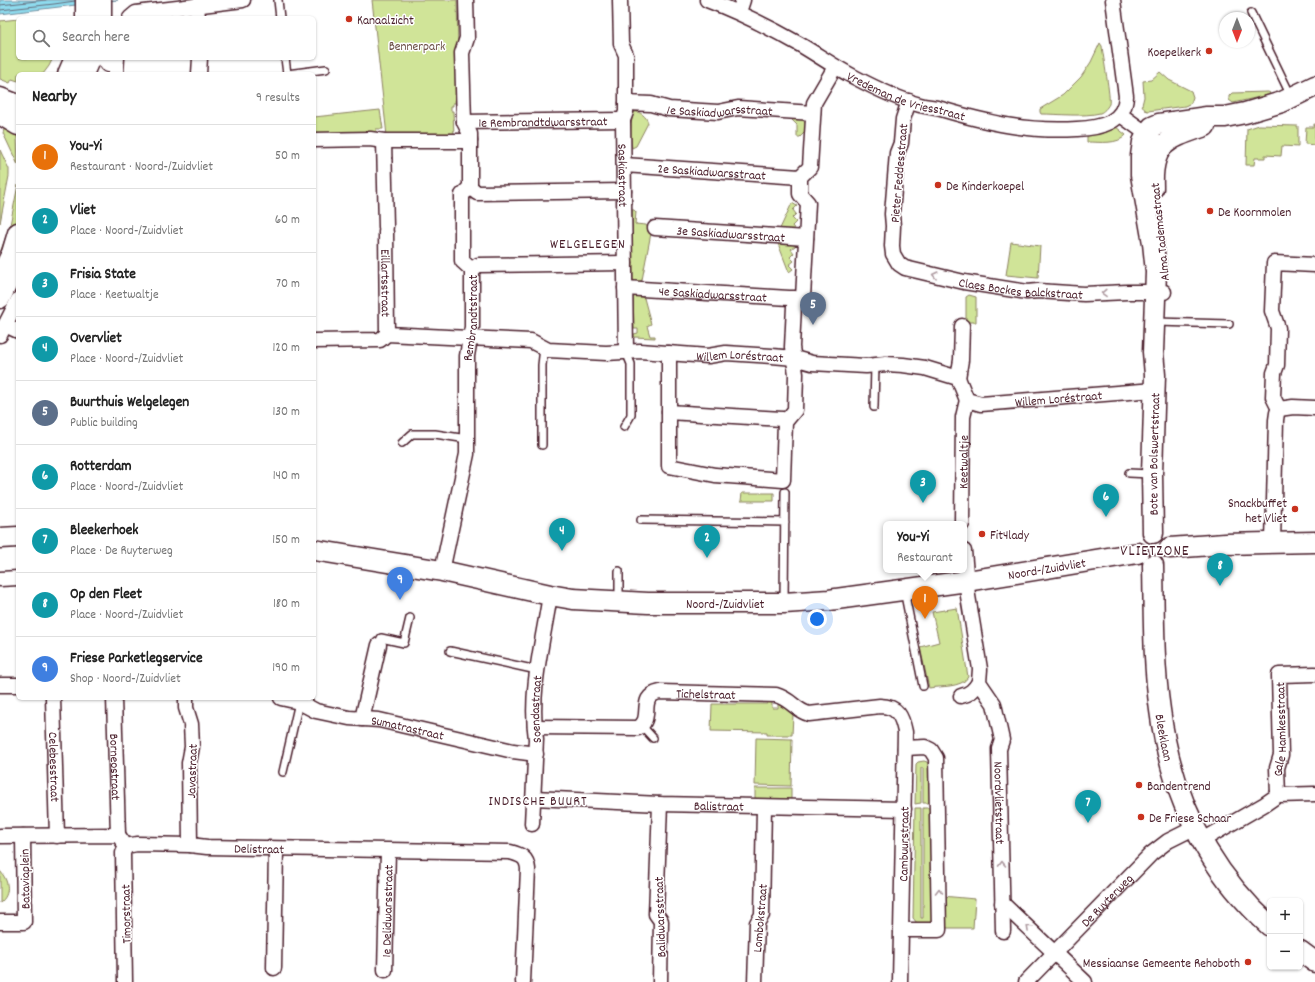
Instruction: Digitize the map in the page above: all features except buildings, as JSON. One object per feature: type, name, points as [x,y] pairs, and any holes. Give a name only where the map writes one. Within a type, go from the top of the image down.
[{"type":"main road","points":[[69,72],[74,60]]},
{"type":"main road","points":[[88,72],[109,64]]},
{"type":"main road","points":[[1154,139],[1152,128],[1159,124],[1207,117],[1225,117],[1268,107],[1292,98],[1315,86]]},
{"type":"main road","points":[[0,98],[16,104]]},
{"type":"main road","points":[[0,114],[16,124]]},
{"type":"main road","name":"Alma Tademastraat","points":[[1154,139],[1141,148],[1142,175],[1160,292]]},
{"type":"main road","points":[[0,278],[12,253],[16,240]]},
{"type":"main road","points":[[0,298],[16,263]]},
{"type":"main road","name":"Bote van Bolswertstraat","points":[[1153,533],[1152,474],[1155,382],[1161,353],[1159,322],[1160,292]]},
{"type":"main road","points":[[0,525],[16,526]]},
{"type":"main road","points":[[1153,533],[1165,537],[1170,548],[1169,557],[1158,565],[1144,563],[1138,553],[1139,543],[1142,539],[1153,533]]},
{"type":"main road","points":[[0,538],[16,537]]},
{"type":"main road","points":[[1170,548],[1273,542],[1315,542]]},
{"type":"main road","name":"Noord-/Zuidvliet","points":[[316,550],[442,571],[550,595],[573,598],[619,602],[784,603],[829,600],[904,590],[1138,553]]},
{"type":"main road","name":"Bleeklaan","points":[[1153,565],[1155,655],[1160,710],[1168,754],[1184,808],[1197,834],[1225,877],[1244,901],[1267,923]]},
{"type":"main road","points":[[1303,953],[1315,962]]},
{"type":"street","points":[[132,16],[136,13],[197,12],[243,0]]},
{"type":"street","name":"Rembrandtstraat","points":[[442,571],[467,454],[467,356],[472,327],[472,270],[462,261],[462,195],[470,187],[470,134],[464,122],[462,53],[467,38],[466,0]]},
{"type":"street","name":"Saskiastraat","points":[[620,0],[621,44],[626,55],[626,112],[623,120],[626,352]]},
{"type":"street","name":"Vredeman de Vriesstraat","points":[[707,0],[741,6],[835,67],[878,89],[909,102],[993,123],[1039,129],[1098,128],[1122,116]]},
{"type":"street","points":[[1112,0],[1126,96],[1122,116],[1154,139]]},
{"type":"street","points":[[199,72],[200,60]]},
{"type":"street","points":[[669,353],[669,466],[784,486],[785,422],[795,410],[796,374],[792,347],[794,306],[803,298],[808,203],[800,194],[800,177],[810,167],[814,103],[835,67]]},
{"type":"street","name":"Pieter Feddesstraat","points":[[892,246],[892,214],[897,154],[901,143],[903,119],[909,102]]},
{"type":"street","name":"1e Saskiadwarsstraat","points":[[626,103],[651,104],[669,109],[718,112],[738,108],[813,114]]},
{"type":"street","name":"1e Rembrandtdwarsstraat","points":[[464,122],[623,120]]},
{"type":"street","points":[[316,140],[370,139],[384,141],[470,141]]},
{"type":"street","name":"Eillartsstraat","points":[[384,141],[387,334]]},
{"type":"street","name":"2e Saskiadwarsstraat","points":[[624,165],[800,177]]},
{"type":"street","points":[[470,187],[477,193],[624,192]]},
{"type":"street","name":"3e Saskiadwarsstraat","points":[[655,228],[806,238]]},
{"type":"street","name":"Claes Bockes Balckstraat","points":[[892,246],[895,259],[899,264],[906,268],[964,282],[1010,290],[1084,294],[1160,292]]},
{"type":"street","points":[[472,270],[478,265],[625,263]]},
{"type":"street","points":[[1280,409],[1273,397],[1274,373],[1277,365],[1278,328],[1272,311],[1274,263],[1315,265]]},
{"type":"street","name":"4e Saskiadwarsstraat","points":[[625,288],[794,298],[798,302]]},
{"type":"street","points":[[16,304],[2,330],[16,330]]},
{"type":"street","points":[[962,326],[961,360],[958,378],[968,400]]},
{"type":"street","name":"Willem Loréstraat","points":[[316,341],[380,340],[387,334],[531,341],[548,350],[598,353],[640,351],[708,356],[726,353],[794,358],[812,363],[866,366],[886,364],[915,366],[958,378]]},
{"type":"street","name":"Willem Loréstraat","points":[[968,400],[981,404],[1155,382]]},
{"type":"street","name":"Keetwaltje","points":[[962,521],[963,417],[968,400]]},
{"type":"street","points":[[1273,542],[1277,413],[1283,408],[1315,408]]},
{"type":"street","points":[[669,412],[782,419],[785,422]]},
{"type":"street","points":[[961,696],[969,694],[975,689],[978,682],[980,669],[966,573]]},
{"type":"street","points":[[0,579],[16,578]]},
{"type":"street","name":"Soendastraat","points":[[532,824],[536,754],[535,727],[537,670],[550,595]]},
{"type":"street","points":[[362,719],[379,645]]},
{"type":"street","name":"Gale Hamkesstraat","points":[[1278,795],[1277,768],[1281,754],[1279,675],[1315,674]]},
{"type":"street","name":"Noordvlietstraat","points":[[978,682],[994,704],[1002,740],[999,749],[1003,931]]},
{"type":"street","points":[[0,686],[16,685]]},
{"type":"street","name":"Tichelstraat","points":[[642,726],[646,718],[647,700],[650,696],[660,692],[776,695],[784,697],[800,710],[809,714],[880,706],[889,706],[895,709]]},
{"type":"street","name":"Celebesstraat","points":[[53,700],[56,836]]},
{"type":"street","name":"Borneostraat","points":[[114,700],[118,835]]},
{"type":"street","name":"Javastraat","points":[[186,700],[186,708],[191,724],[192,747],[189,763],[190,845]]},
{"type":"street","name":"Sumatrastraat","points":[[290,700],[299,702],[316,711],[349,718],[379,720],[513,751],[536,754]]},
{"type":"street","name":"Cambuurstraat","points":[[895,709],[900,714],[905,732],[900,982]]},
{"type":"street","points":[[535,727],[632,728],[642,726]]},
{"type":"street","points":[[902,930],[939,930],[936,758],[931,750],[925,747],[905,748]]},
{"type":"street","points":[[1278,795],[1315,794]]},
{"type":"street","name":"De Ruyterweg","points":[[1026,982],[1151,854],[1164,844],[1197,834],[1265,804],[1278,795]]},
{"type":"street","name":"Balistraat","points":[[534,798],[660,804],[904,809]]},
{"type":"street","name":"Balidwarsstraat","points":[[660,804],[656,914],[661,921],[660,982]]},
{"type":"street","name":"Lombokstraat","points":[[755,982],[757,923],[762,916],[764,807]]},
{"type":"street","points":[[0,836],[118,835],[126,846]]},
{"type":"street","name":"Bataviaplein","points":[[0,922],[24,922],[23,836]]},
{"type":"street","name":"Delistraat","points":[[126,846],[137,844],[190,845],[207,847],[388,851],[510,852],[517,854],[523,857],[527,862],[528,869],[523,982]]},
{"type":"street","name":"Timorstraat","points":[[125,982],[123,853],[126,846]]},
{"type":"street","points":[[274,968],[276,848]]},
{"type":"street","name":"1e Delidwarsstraat","points":[[386,970],[388,851]]},
{"type":"street","points":[[1002,903],[1085,982]]},
{"type":"lane","points":[[278,0],[280,16]]},
{"type":"lane","points":[[1255,21],[1292,98]]},
{"type":"lane","points":[[285,60],[287,72]]},
{"type":"lane","points":[[303,72],[326,69]]},
{"type":"lane","points":[[1159,322],[1229,324]]},
{"type":"lane","points":[[542,445],[542,365],[544,348]]},
{"type":"lane","points":[[624,427],[631,415],[631,364],[626,352]]},
{"type":"lane","points":[[874,407],[875,365]]},
{"type":"lane","points":[[402,444],[412,434],[435,434],[467,438]]},
{"type":"lane","points":[[1129,473],[1152,474]]},
{"type":"lane","points":[[784,486],[784,603]]},
{"type":"lane","points":[[641,520],[785,522]]},
{"type":"lane","points":[[619,571],[619,602]]},
{"type":"lane","points":[[904,590],[923,686]]},
{"type":"lane","points":[[379,645],[381,638],[404,643],[410,618]]},
{"type":"lane","points":[[450,651],[537,670]]},
{"type":"lane","points":[[283,772],[299,702]]},
{"type":"lane","points":[[642,726],[653,738]]},
{"type":"green space","name":"Bennerpark","points":[[372,0],[457,0],[459,103],[453,103],[453,106],[451,106],[451,111],[453,111],[454,135],[387,136]]},
{"type":"green space","points":[[16,19],[16,60],[52,60],[44,72],[16,72],[16,80],[12,79],[10,83],[0,79],[0,21]]},
{"type":"green space","points":[[1100,43],[1102,46],[1109,94],[1109,104],[1106,108],[1100,113],[1086,115],[1041,114],[1040,109],[1063,95],[1081,77],[1091,62]]},
{"type":"green space","points":[[1160,72],[1169,80],[1191,91],[1193,97],[1191,103],[1185,106],[1148,111],[1145,110],[1142,105],[1144,97],[1143,81],[1151,80]]},
{"type":"green space","points":[[1232,93],[1270,93],[1268,95],[1233,103],[1229,100],[1229,96]]},
{"type":"green space","points":[[380,110],[383,129],[376,129],[377,136],[316,137],[316,117]]},
{"type":"green space","points":[[634,112],[639,112],[643,115],[648,123],[636,146],[632,148],[631,130]]},
{"type":"green space","points":[[792,115],[798,117],[806,123],[808,129],[800,137],[797,137],[797,125],[792,120]]},
{"type":"green space","points":[[1314,124],[1315,145],[1305,144],[1306,127],[1314,127]]},
{"type":"green space","points":[[1259,125],[1298,126],[1298,147],[1282,146],[1281,156],[1265,155],[1265,158],[1255,158],[1254,165],[1246,165],[1247,129]]},
{"type":"green space","points":[[5,126],[16,133],[16,161],[3,133]]},
{"type":"green space","points":[[1116,127],[1126,135],[1123,138],[1113,142],[1087,142],[1087,136],[1099,134]]},
{"type":"green space","points":[[0,150],[9,169],[9,176],[0,223]]},
{"type":"green space","points":[[16,195],[16,227],[0,268],[0,253],[10,225]]},
{"type":"green space","points":[[792,203],[797,206],[793,210],[796,214],[792,218],[796,222],[792,226],[798,233],[778,233]]},
{"type":"green space","points":[[632,210],[636,212],[635,224],[646,225],[651,233],[642,280],[638,283],[633,283]]},
{"type":"green space","points":[[777,241],[799,243],[791,249],[794,253],[790,257],[794,261],[789,265],[793,269],[789,272]]},
{"type":"green space","points":[[1011,242],[1040,246],[1038,278],[1006,275]]},
{"type":"green space","points":[[633,294],[644,298],[651,324],[647,326],[650,336],[655,336],[655,338],[634,337],[634,334],[638,333],[638,329],[634,329]]},
{"type":"green space","points":[[969,295],[976,297],[976,322],[966,322],[966,297]]},
{"type":"green space","points":[[742,493],[774,493],[774,501],[741,501]]},
{"type":"green space","points":[[957,608],[968,677],[965,681],[956,685],[929,688],[920,647],[939,642],[932,612]]},
{"type":"green space","points":[[767,702],[772,702],[772,708],[778,708],[778,702],[782,704],[793,715],[792,735],[767,735],[767,732],[711,731],[712,704],[767,704]]},
{"type":"green space","points":[[756,738],[792,739],[791,786],[755,785]]},
{"type":"green space","points":[[924,761],[927,762],[929,766],[930,803],[923,803],[923,768],[921,768],[921,803],[915,804],[916,764]]},
{"type":"green space","points":[[755,788],[791,788],[791,802],[755,801]]},
{"type":"green space","points":[[915,808],[921,808],[921,918],[923,918],[923,808],[930,808],[933,920],[929,923],[917,923],[913,918]]},
{"type":"green space","points":[[0,871],[8,887],[6,896],[0,903]]},
{"type":"green space","points":[[942,896],[975,899],[973,928],[945,928]]},
{"type":"water","points":[[0,0],[118,0],[0,14]]},
{"type":"place","name":"Kanaalzicht","points":[[349,19]]},
{"type":"place","name":"Koepelkerk","points":[[1209,51]]},
{"type":"place","name":"De Kinderkoepel","points":[[938,185]]},
{"type":"place","name":"De Koornmolen","points":[[1210,211]]},
{"type":"place","name":"Buurthuis Welgelegen","points":[[813,325]]},
{"type":"place","name":"Frisia State","points":[[923,503]]},
{"type":"place","name":"Snackbuffet het Vliet","points":[[1295,509]]},
{"type":"place","name":"Rotterdam","points":[[1106,517]]},
{"type":"place","name":"Fit4lady","points":[[982,534]]},
{"type":"place","name":"Overvliet","points":[[562,551]]},
{"type":"place","name":"Vliet","points":[[707,558]]},
{"type":"place","name":"Op den Fleet","points":[[1220,586]]},
{"type":"place","name":"Friese Parketlegservice","points":[[400,600]]},
{"type":"place","name":"You-Yi","points":[[925,619]]},
{"type":"place","name":"Bandentrend","points":[[1139,785]]},
{"type":"place","name":"De Friese Schaar","points":[[1141,817]]},
{"type":"place","name":"Bleekerhoek","points":[[1088,823]]},
{"type":"place","name":"Messiaanse Gemeente Rehoboth","points":[[1248,962]]},
{"type":"district","name":"WELGELEGEN","points":[[588,243]]},
{"type":"district","name":"VLIETZONE","points":[[1155,550]]},
{"type":"district","name":"INDISCHE BUURT","points":[[538,800]]}]
